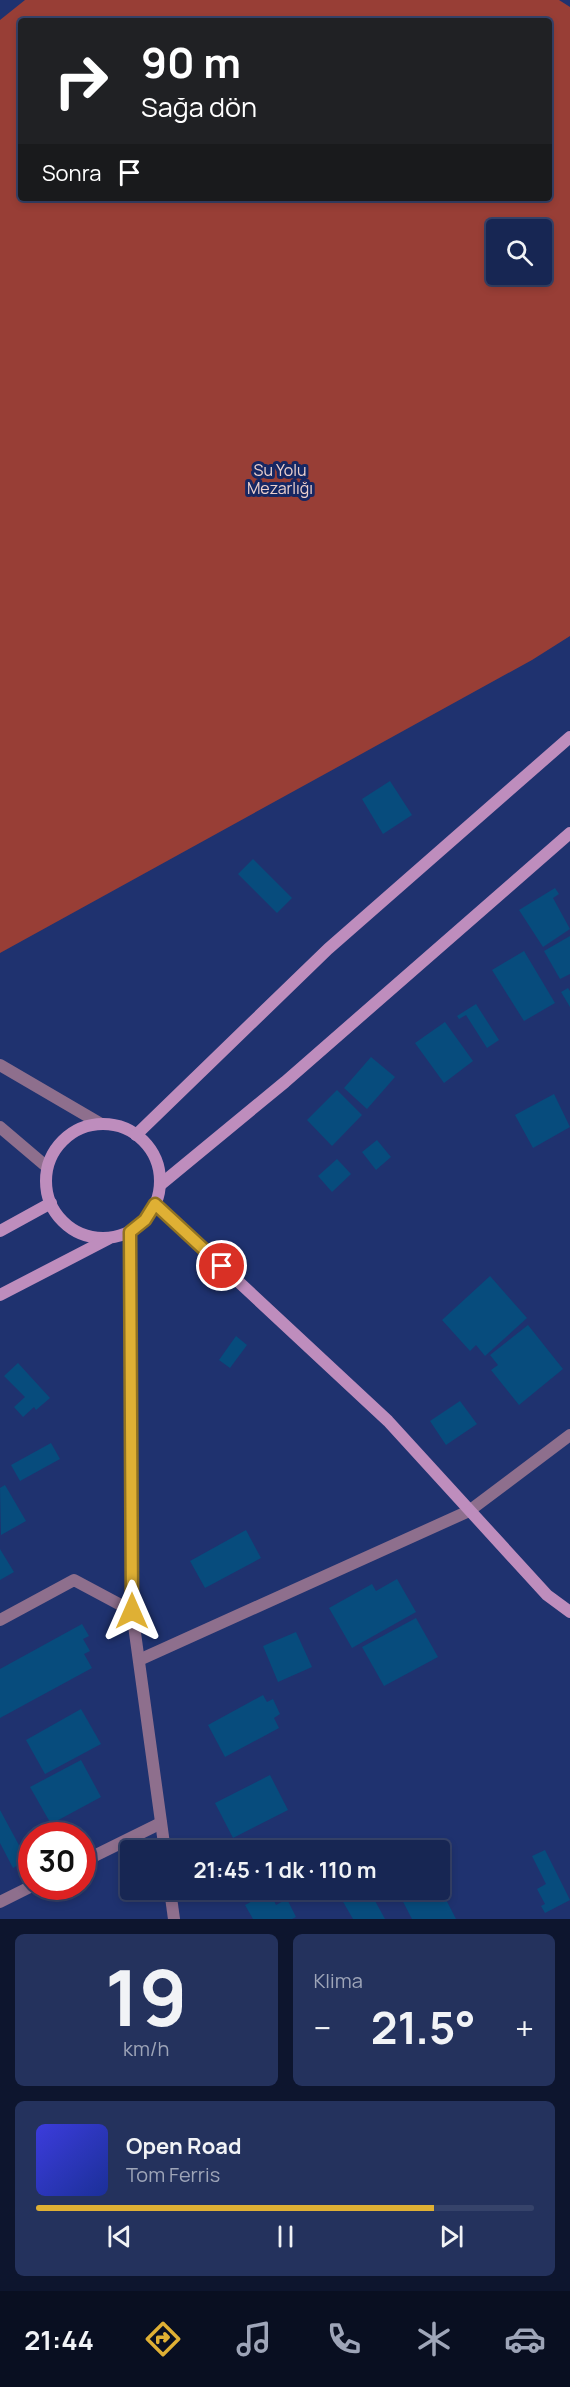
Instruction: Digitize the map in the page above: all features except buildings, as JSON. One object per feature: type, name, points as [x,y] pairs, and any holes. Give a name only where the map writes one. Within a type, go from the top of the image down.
[{"type":"street","points":[[136,1135],[328,949],[570,737]]},
{"type":"street","points":[[160,1185],[285,1082],[570,833]]},
{"type":"street","points":[[0,1065],[101,1124]]},
{"type":"street","points":[[0,1295],[111,1238],[130,1232],[145,1220],[155,1204],[160,1185],[158,1166],[150,1148],[136,1135],[119,1126],[101,1124],[83,1127],[67,1136],[55,1150],[48,1167],[46,1186],[51,1203],[60,1219],[75,1231],[92,1237],[111,1238]]},
{"type":"street","points":[[0,1127],[48,1167]]},
{"type":"street","points":[[0,1231],[51,1203]]},
{"type":"street","points":[[155,1204],[388,1421],[547,1595],[570,1612]]},
{"type":"street","points":[[130,1232],[132,1611],[163,1840]]},
{"type":"street","points":[[139,1660],[469,1511],[570,1435]]},
{"type":"street","points":[[0,1620],[74,1580],[132,1611]]},
{"type":"street","points":[[96,1855],[161,1823]]},
{"type":"street","points":[[0,1902],[18,1894]]},
{"type":"street","points":[[171,1900],[174,1919]]},
{"type":"green space","name":"Su Yolu Mezarlığı","points":[[25,0],[559,0],[570,7],[570,636],[532,660],[0,953],[0,20]]},
{"type":"route","points":[[132,1611],[130,1232],[145,1220],[155,1204],[222,1266]]}]
